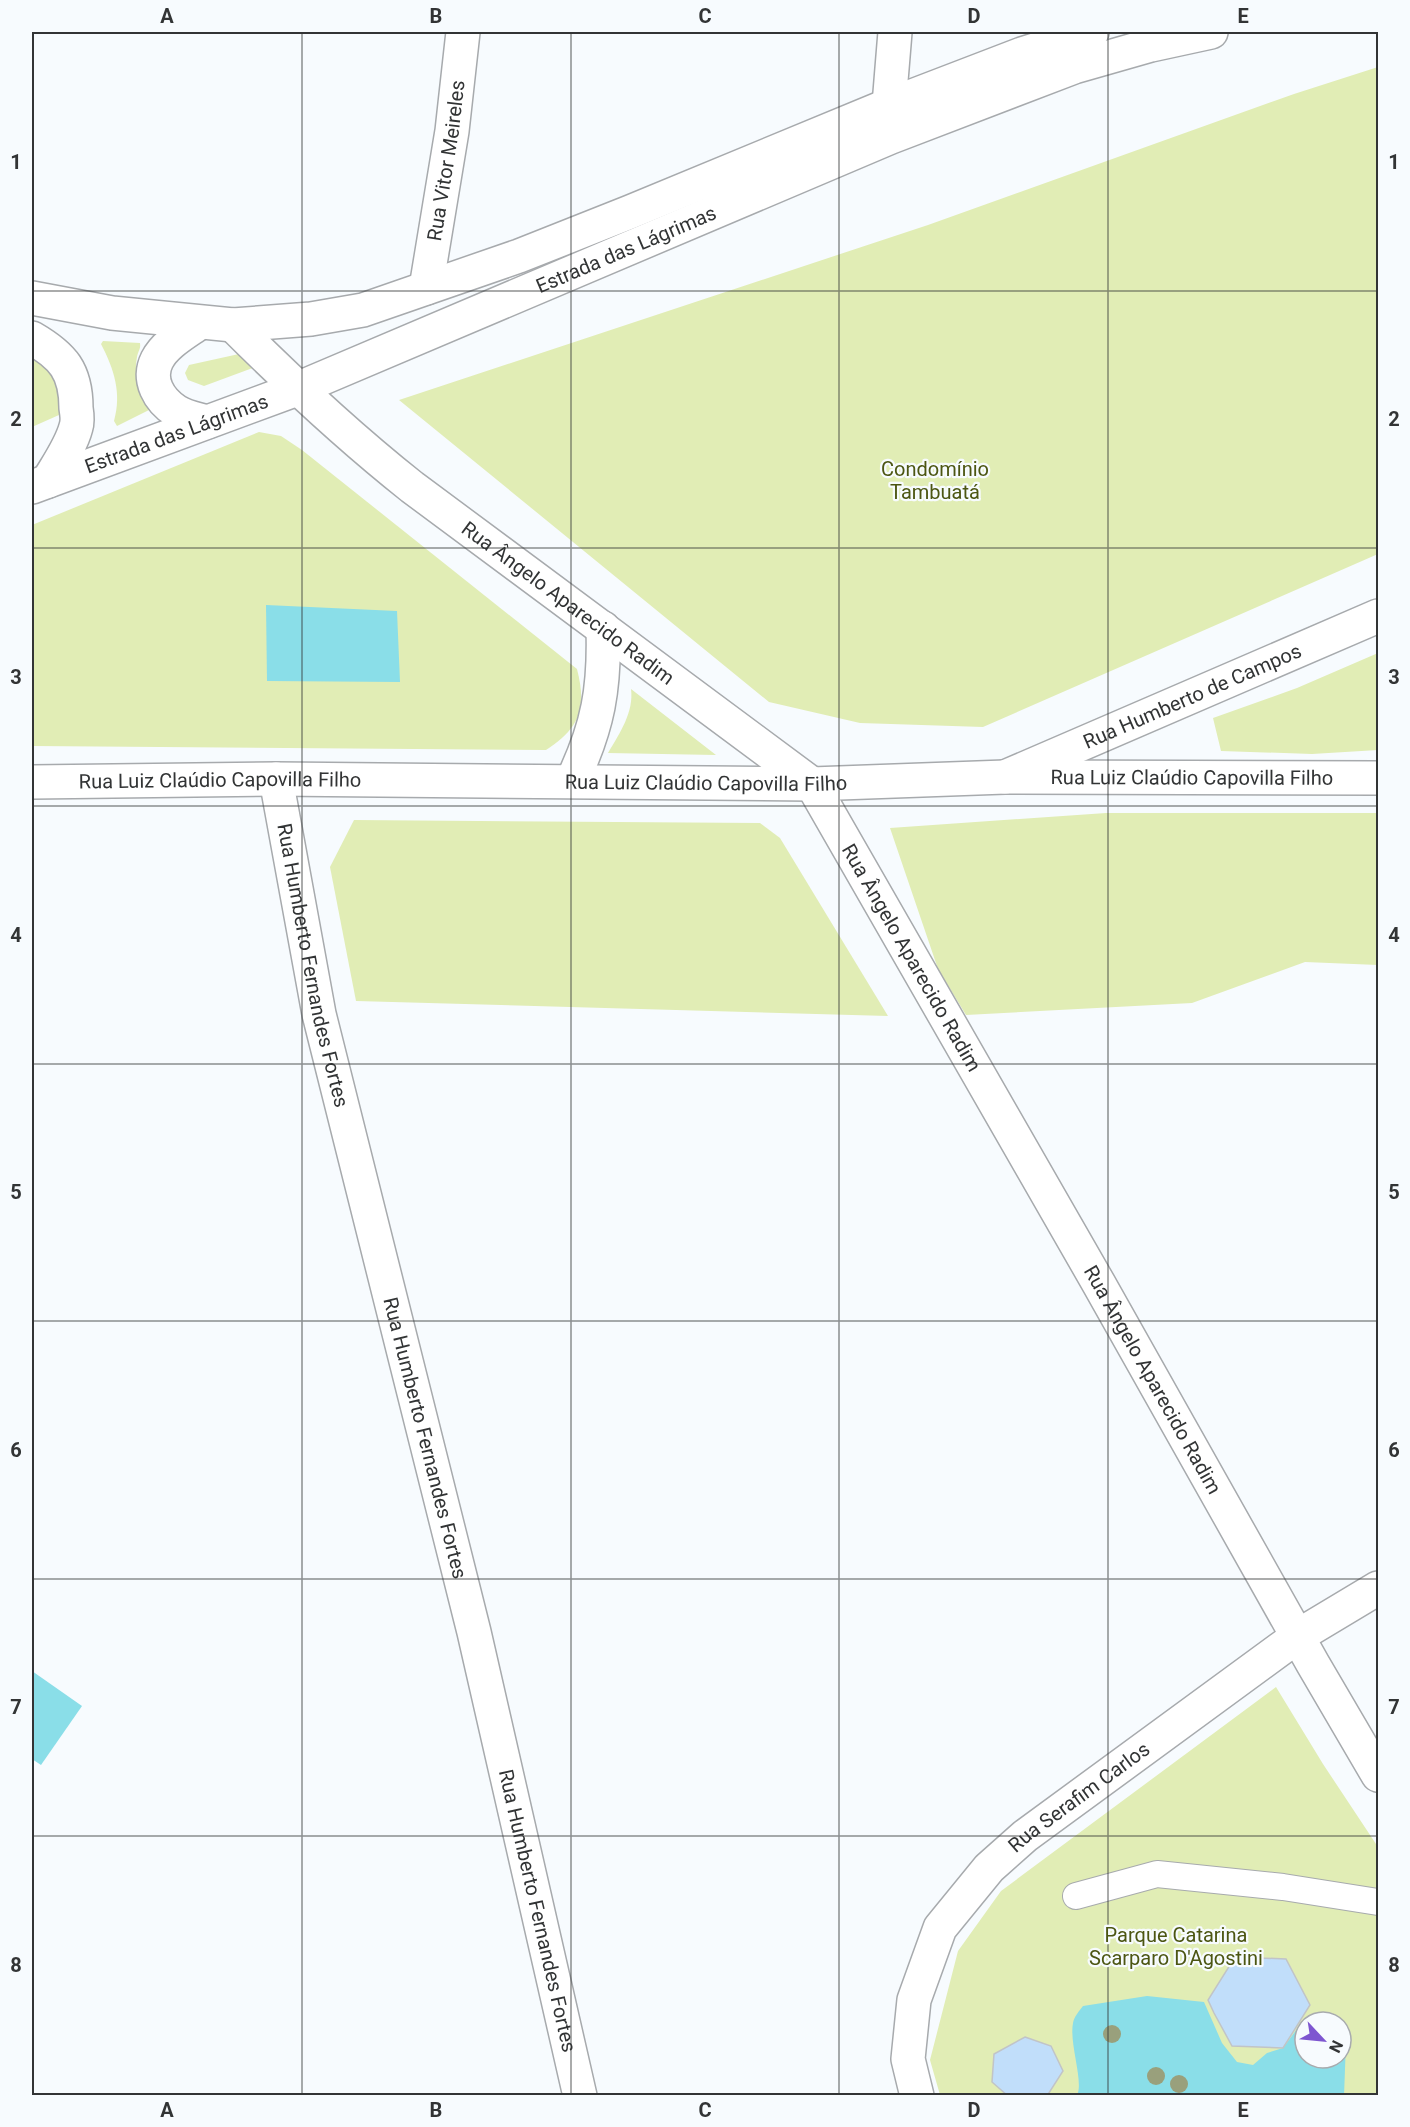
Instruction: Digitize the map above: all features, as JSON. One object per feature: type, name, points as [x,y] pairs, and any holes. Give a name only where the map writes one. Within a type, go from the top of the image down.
[{"type":"street","name":"Rua Vitor Meireles","points":[[426,288],[452,131],[463,32]]},
{"type":"street","points":[[890,121],[895,32]]},
{"type":"street","name":"Estrada das Lágrimas","points":[[40,484],[297,389],[890,121],[1022,54],[1092,32]]},
{"type":"street","name":"Estrada das Lágrimas","points":[[32,298],[112,313],[233,325],[311,319],[352,313],[890,121],[1151,45],[1211,32]]},
{"type":"street","points":[[199,323],[169,346],[157,360],[153,379],[160,396],[177,412],[207,422]]},
{"type":"street","name":"Rua Ângelo Aparecido Radim","points":[[233,325],[297,389],[362,447],[412,487],[812,784],[1378,1775]]},
{"type":"street","points":[[32,338],[52,349],[65,363],[76,391],[77,426],[63,456],[40,484]]},
{"type":"street","name":"Rua Humberto de Campos","points":[[1005,777],[1378,616]]},
{"type":"street","points":[[572,781],[586,749],[600,706],[604,666],[603,628]]},
{"type":"street","name":"Rua Luiz Claúdio Capovilla Filho","points":[[32,782],[276,779],[812,784],[1005,777],[1378,778]]},
{"type":"street","name":"Rua Humberto Fernandes Fortes","points":[[276,779],[319,1014],[474,1632],[580,2096]]},
{"type":"street","name":"Rua Serafim Carlos","points":[[917,2096],[908,2059],[914,2001],[940,1928],[989,1868],[1025,1836],[1298,1636],[1378,1588]]},
{"type":"street","points":[[1076,1896],[1157,1874],[1283,1887],[1378,1902]]},
{"type":"green space","name":"Condomínio Tambuatá","points":[[1378,67],[1378,554],[983,727],[860,723],[769,702],[399,400],[928,225],[1294,94]]},
{"type":"green space","points":[[103,341],[140,343],[136,364],[137,378],[149,410],[117,426],[114,421],[117,391],[110,363],[101,344]]},
{"type":"green space","points":[[32,351],[49,356],[68,411],[32,427]]},
{"type":"green space","points":[[248,352],[261,365],[204,386],[188,380],[185,373],[189,365]]},
{"type":"green space","points":[[259,432],[281,436],[302,450],[577,669],[581,706],[567,734],[546,750],[32,746],[32,525]]},
{"type":"green space","points":[[1378,653],[1378,750],[1312,754],[1221,751],[1213,718],[1297,688]]},
{"type":"green space","points":[[631,689],[716,755],[608,753],[628,714]]},
{"type":"green space","points":[[1106,813],[1378,813],[1378,965],[1305,962],[1192,1003],[966,1015],[938,969],[890,828]]},
{"type":"green space","points":[[354,820],[760,823],[780,838],[888,1016],[356,1001],[330,867]]},
{"type":"green space","name":"Parque Catarina Scarparo D'Agostini","points":[[1276,1687],[1378,1847],[1378,2095],[940,2095],[930,2060],[958,1951],[1001,1891]]},
{"type":"water","points":[[266,605],[397,611],[400,682],[267,681]]},
{"type":"water","points":[[32,1671],[82,1706],[41,1765],[32,1759]]},
{"type":"water","points":[[1147,1996],[1204,2002],[1222,2043],[1237,2062],[1253,2065],[1267,2053],[1283,2048],[1293,2034],[1293,2070],[1345,2070],[1344,2096],[1077,2095],[1079,2081],[1072,2032],[1074,2021],[1083,2006]]},
{"type":"building","points":[[1235,1957],[1286,1959],[1310,2005],[1307,2010],[1293,2010],[1293,2032],[1283,2048],[1232,2046],[1208,2000]]},
{"type":"building","points":[[1025,2037],[1051,2046],[1063,2071],[1047,2096],[1008,2096],[992,2082],[994,2054]]}]
